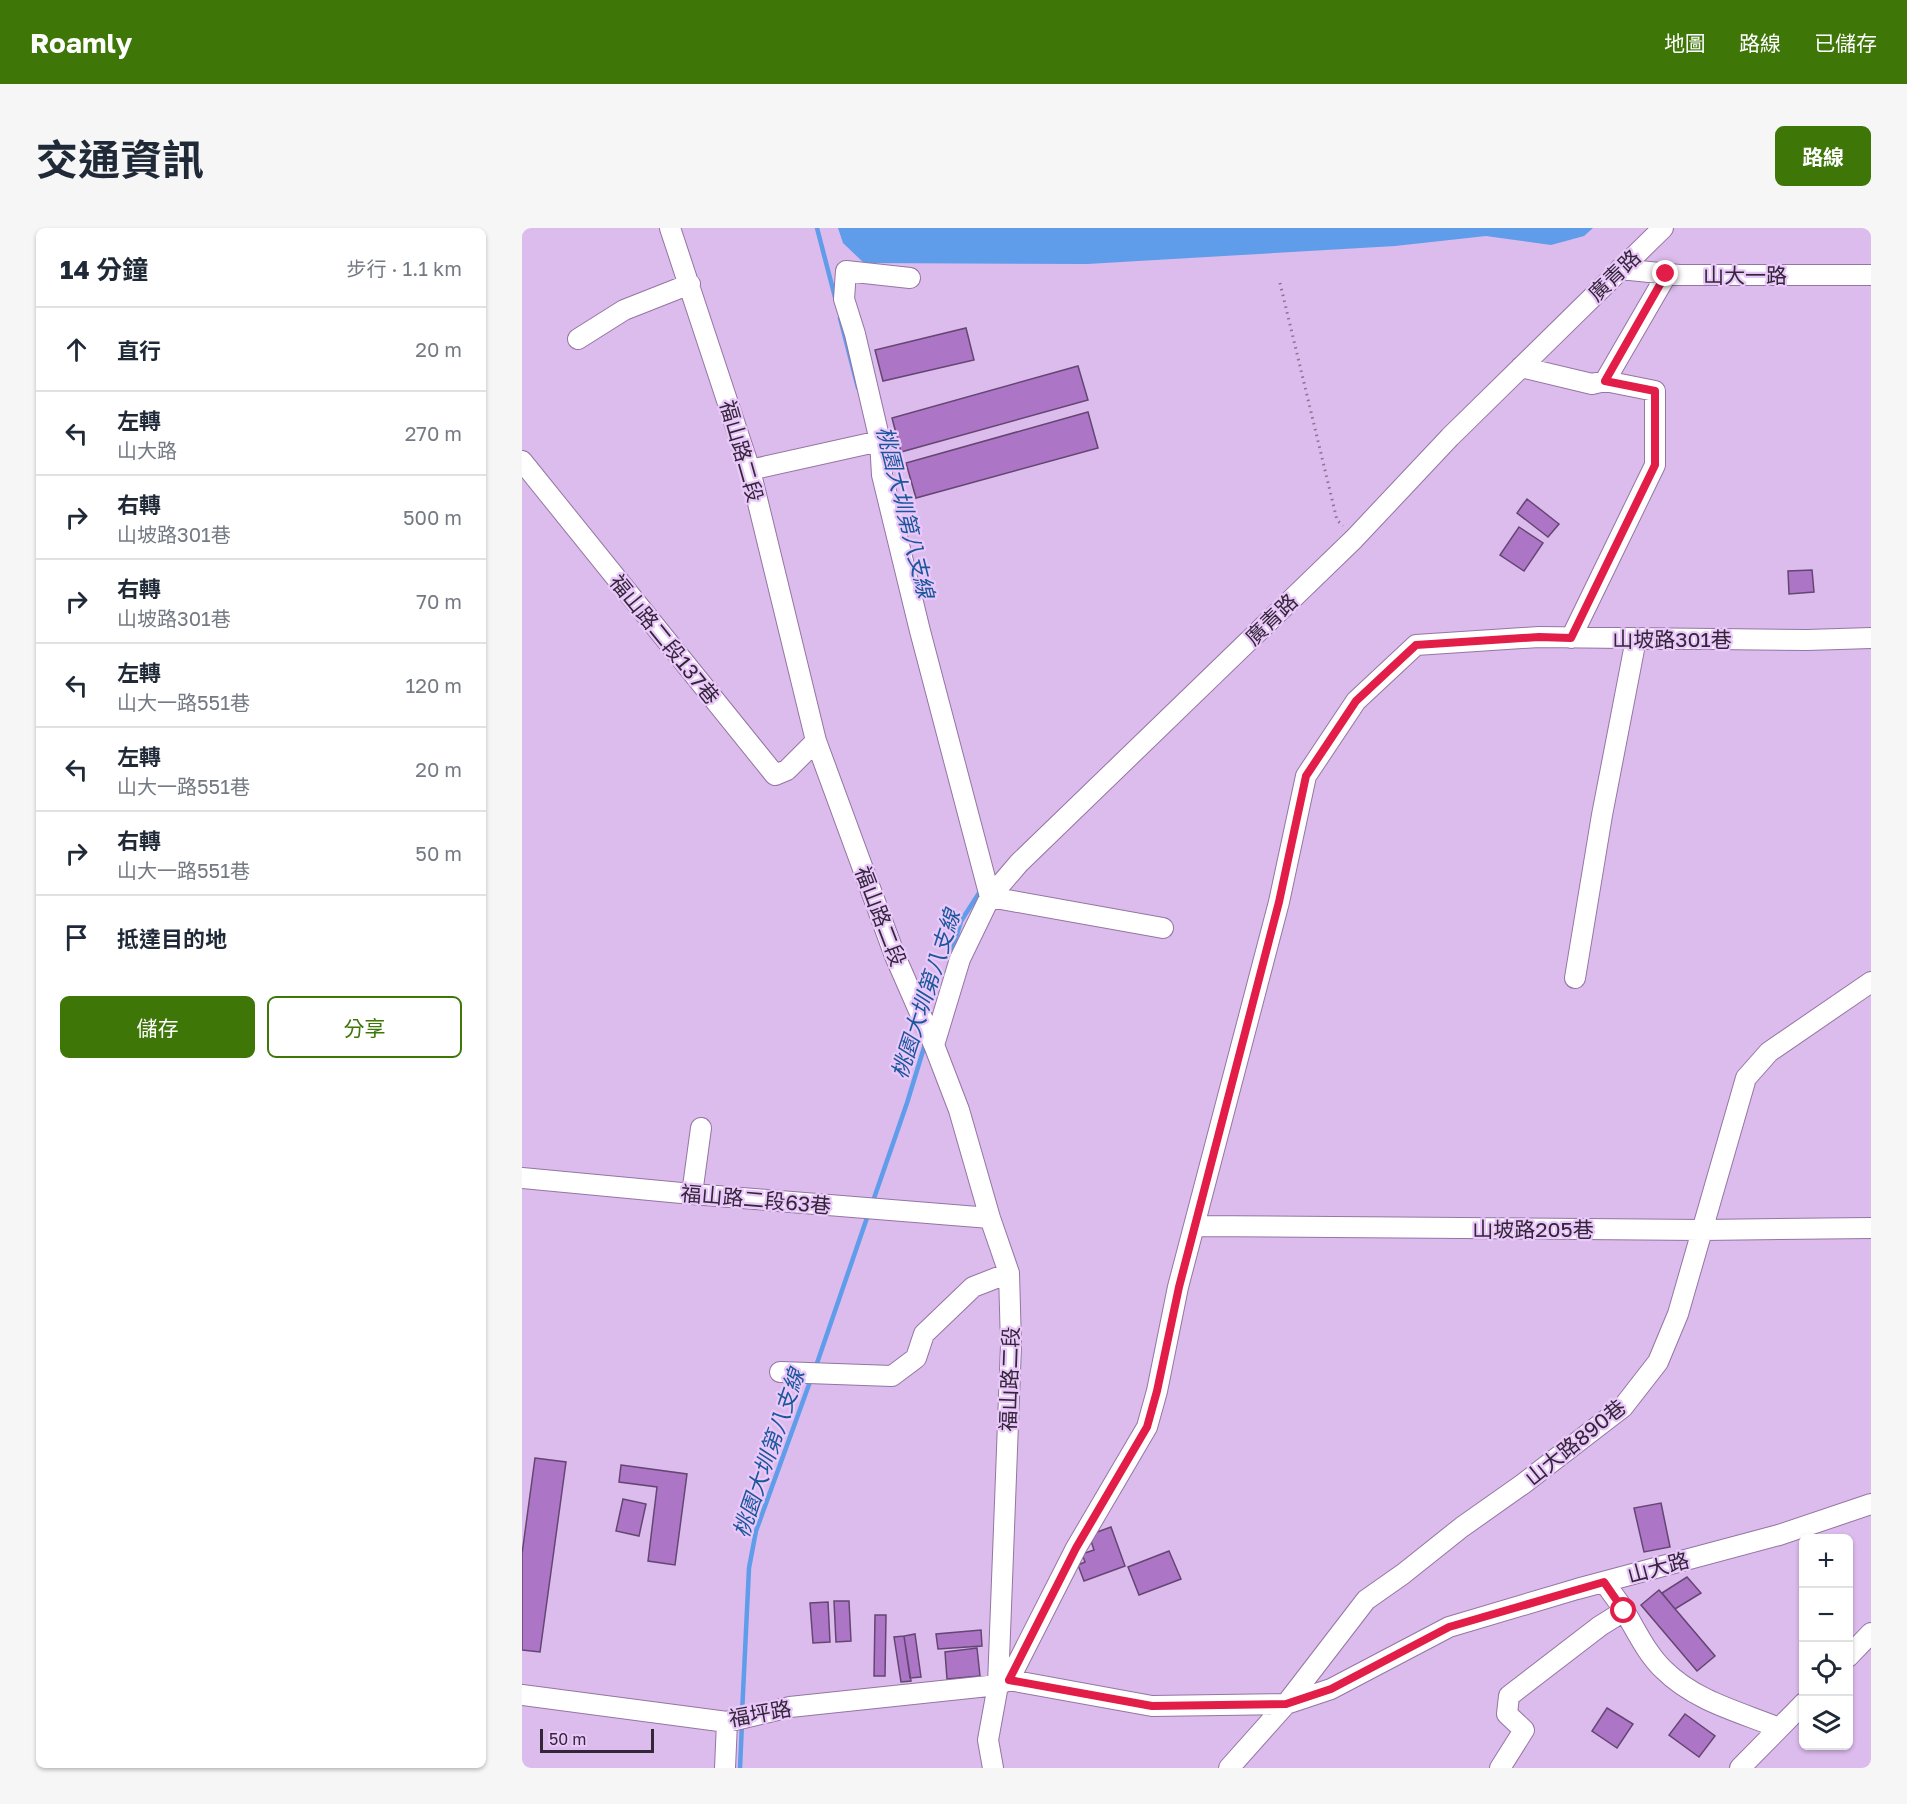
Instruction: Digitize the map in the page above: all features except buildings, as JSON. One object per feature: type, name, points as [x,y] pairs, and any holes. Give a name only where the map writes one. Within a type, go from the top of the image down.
[{"type":"street","name":"福山路二段","points":[[670,228],[750,470],[816,741],[895,956],[934,1045],[959,1110],[990,1218],[1009,1273],[1011,1345],[1003,1683]]},
{"type":"street","name":"廣青路","points":[[934,1045],[960,959],[990,897],[1019,862],[1354,539],[1450,437],[1663,228]]},
{"type":"street","name":"山大一路","points":[[1620,269],[1666,274],[1871,275]]},
{"type":"street","points":[[909,278],[846,271],[844,299],[855,334],[880,441],[882,475],[920,631],[990,897],[1163,928]]},
{"type":"street","points":[[1605,381],[1666,274]]},
{"type":"street","points":[[578,339],[624,310],[690,284]]},
{"type":"street","points":[[1521,367],[1592,384],[1605,381],[1655,391],[1655,465],[1571,638]]},
{"type":"street","points":[[750,470],[880,441]]},
{"type":"street","name":"福山路二段137巷","points":[[522,461],[774,775],[787,770],[816,741]]},
{"type":"street","name":"山坡路301巷","points":[[1003,1683],[1076,1548],[1147,1427],[1194,1226],[1279,902],[1306,776],[1356,701],[1416,645],[1539,637],[1871,638]]},
{"type":"street","points":[[1575,978],[1602,815],[1636,639]]},
{"type":"street","name":"山大路890巷","points":[[1229,1768],[1286,1704],[1366,1600],[1623,1407],[1658,1362],[1678,1314],[1746,1078],[1769,1052],[1871,982]]},
{"type":"street","points":[[692,1194],[701,1128]]},
{"type":"street","name":"福山路二段63巷","points":[[522,1178],[990,1218]]},
{"type":"street","name":"山坡路205巷","points":[[1194,1226],[1702,1230],[1871,1228]]},
{"type":"street","points":[[780,1372],[892,1376],[916,1358],[924,1334],[973,1287],[1009,1273]]},
{"type":"street","name":"山大路","points":[[1003,1683],[1152,1706],[1286,1704],[1331,1689],[1449,1627],[1779,1535],[1871,1504]]},
{"type":"street","points":[[1604,1582],[1646,1648],[1663,1670],[1703,1698],[1779,1728]]},
{"type":"street","points":[[1500,1768],[1524,1730],[1507,1714],[1509,1696],[1600,1626],[1624,1611]]},
{"type":"street","points":[[1853,1652],[1871,1634]]},
{"type":"street","points":[[993,1768],[988,1740],[1003,1683]]},
{"type":"street","name":"福坪路","points":[[522,1695],[728,1722],[790,1707],[1003,1683]]},
{"type":"street","points":[[1740,1768],[1799,1707]]},
{"type":"street","points":[[725,1768],[728,1722]]},
{"type":"path","points":[[1280,283],[1337,520],[1354,539]]},
{"type":"water","points":[[838,228],[1593,228],[1584,236],[1551,245],[1486,236],[1395,246],[1087,264],[864,263],[843,243]]},
{"type":"waterway","name":"桃園大圳第八支線","points":[[817,228],[836,301]]},
{"type":"waterway","name":"桃園大圳第八支線","points":[[840,318],[858,388]]},
{"type":"waterway","name":"桃園大圳第八支線","points":[[950,958],[961,921],[981,890]]},
{"type":"waterway","name":"桃園大圳第八支線","points":[[872,1204],[926,1041]]},
{"type":"waterway","name":"桃園大圳第八支線","points":[[815,1369],[869,1212]]},
{"type":"waterway","name":"桃園大圳第八支線","points":[[742,1714],[749,1568],[756,1531],[811,1379]]},
{"type":"waterway","name":"桃園大圳第八支線","points":[[740,1768],[742,1723]]},
{"type":"route","points":[[1624,1611],[1604,1582],[1577,1589],[1449,1627],[1331,1689],[1286,1704],[1152,1706],[1009,1680],[1076,1548],[1147,1427],[1179,1287],[1279,902],[1306,776],[1356,701],[1416,645],[1539,637],[1571,638],[1655,465],[1655,391],[1605,381],[1666,274]]}]
